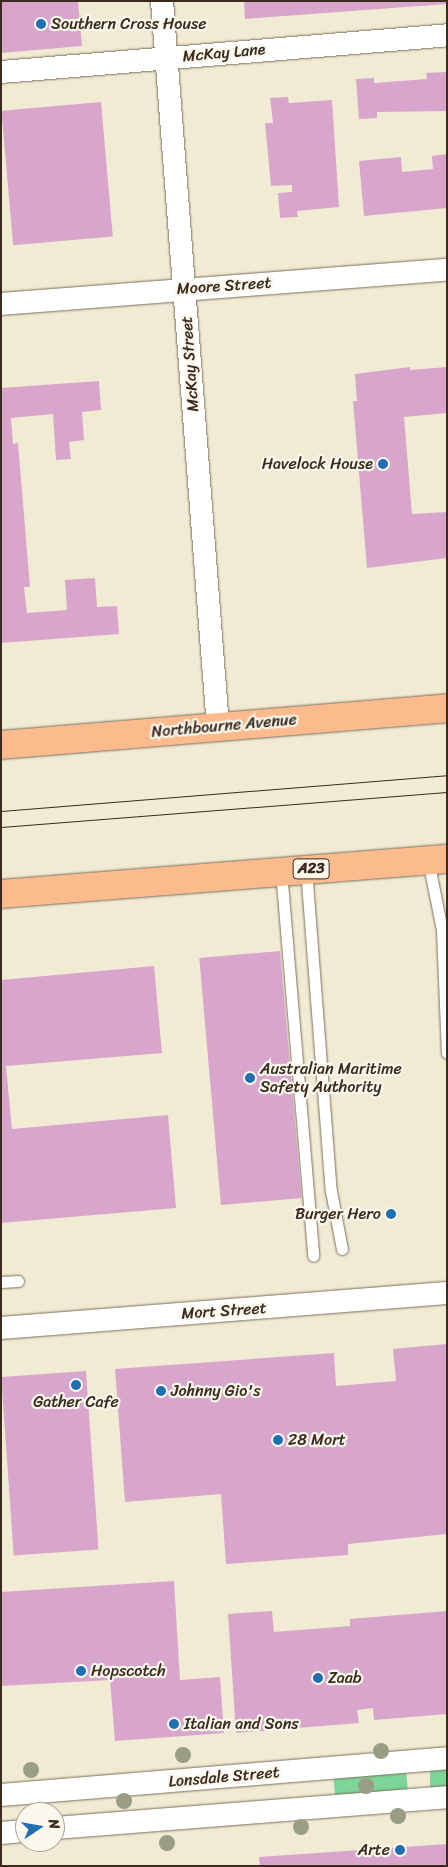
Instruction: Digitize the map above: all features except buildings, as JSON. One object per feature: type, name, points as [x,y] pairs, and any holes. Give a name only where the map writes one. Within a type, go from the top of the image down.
[{"type":"highway","name":"Northbourne Avenue","points":[[1,745],[447,708]]},
{"type":"highway","name":"A23","points":[[1,894],[438,859]]},
{"type":"street","name":"McKay Street","points":[[162,1],[218,727]]},
{"type":"street","name":"McKay Lane","points":[[1,72],[447,35]]},
{"type":"street","name":"Moore Street","points":[[1,304],[447,270]]},
{"type":"street","name":"Mort Street","points":[[1,1328],[447,1293]]},
{"type":"street","name":"Lonsdale Street","points":[[1,1796],[447,1758]]},
{"type":"street","points":[[65,1827],[447,1796]]},
{"type":"street","points":[[1,1832],[15,1831]]},
{"type":"lane","points":[[438,859],[444,930],[447,1053]]},
{"type":"lane","points":[[294,870],[312,945],[331,1191],[342,1249]]},
{"type":"lane","points":[[294,870],[313,1256]]},
{"type":"lane","points":[[1,1282],[18,1281]]},
{"type":"green space","points":[[406,1769],[408,1793],[335,1799],[333,1775]]},
{"type":"green space","points":[[430,1770],[447,1770],[447,1789],[430,1789]]},
{"type":"tram line","points":[[1,811],[447,775]]},
{"type":"tram line","points":[[1,827],[447,792]]},
{"type":"place","name":"Southern Cross House","points":[[41,24]]},
{"type":"place","name":"Havelock House","points":[[383,464]]},
{"type":"place","name":"Australian Maritime Safety Authority","points":[[250,1078]]},
{"type":"place","name":"Burger Hero","points":[[391,1214]]},
{"type":"place","name":"Gather Cafe","points":[[76,1385]]},
{"type":"place","name":"Johnny Gio's","points":[[161,1391]]},
{"type":"place","name":"28 Mort","points":[[278,1440]]},
{"type":"place","name":"Hopscotch","points":[[81,1671]]},
{"type":"place","name":"Zaab","points":[[318,1678]]},
{"type":"place","name":"Italian and Sons","points":[[174,1724]]},
{"type":"place","name":"Arte","points":[[400,1850]]}]
